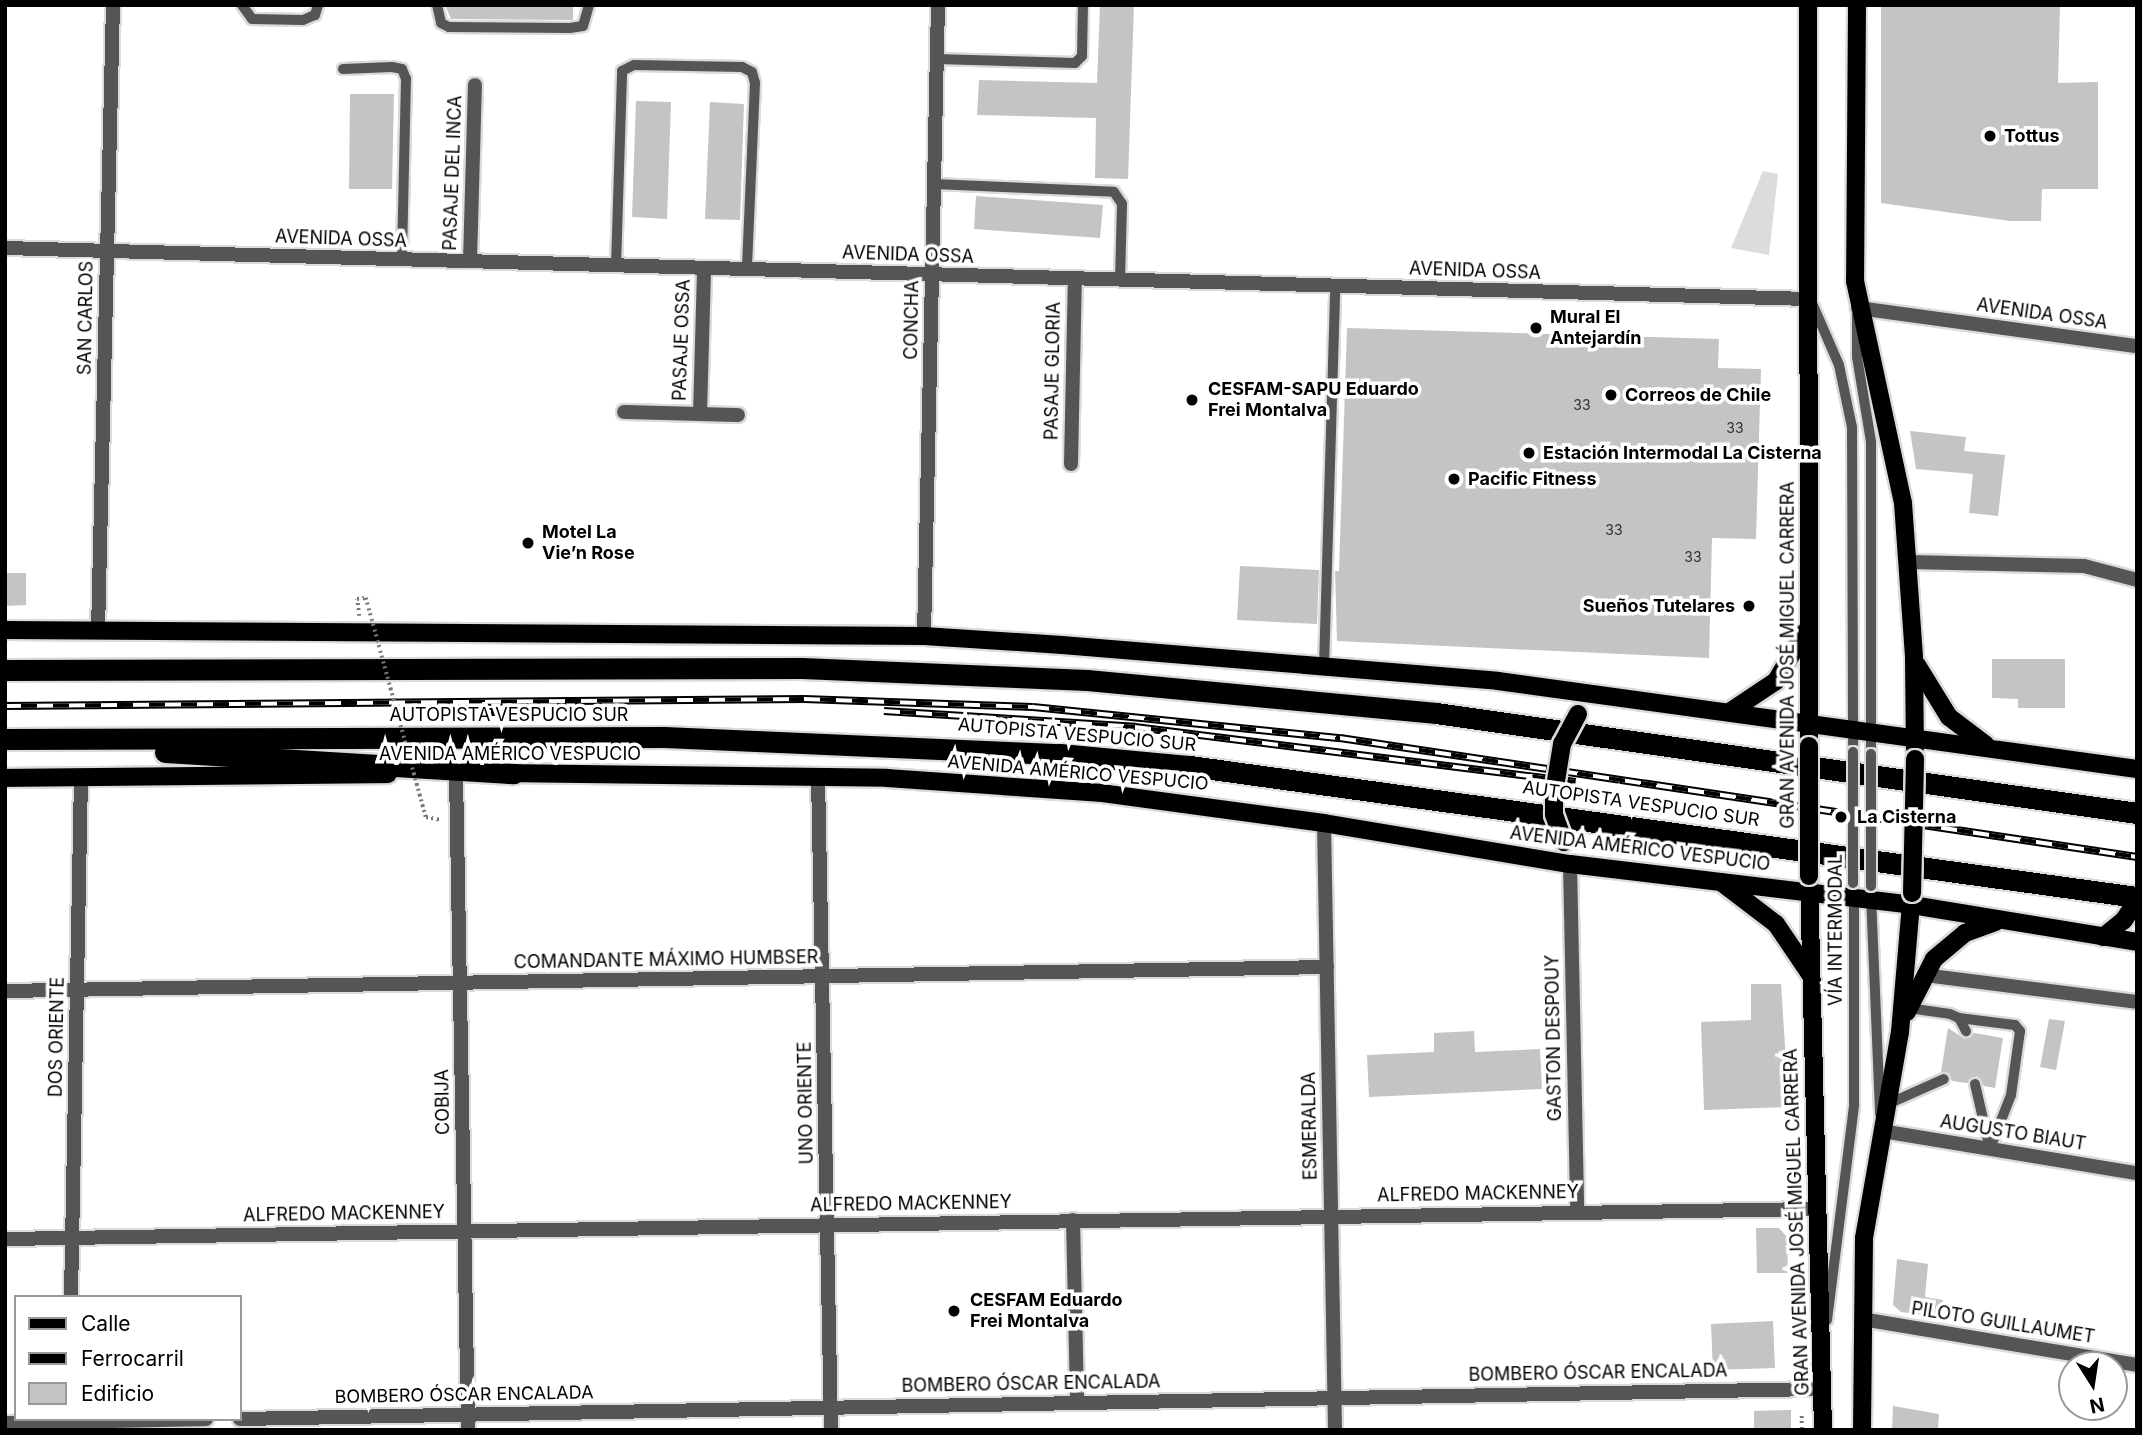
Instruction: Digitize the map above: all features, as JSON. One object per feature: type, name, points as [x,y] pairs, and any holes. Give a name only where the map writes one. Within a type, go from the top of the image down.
[{"type":"highway","points":[[5,670],[802,668],[1087,680],[1436,713],[2137,813]]},
{"type":"highway","name":"AUTOPISTA VESPUCIO SUR","points":[[5,741],[664,737],[1046,753],[1190,766],[2137,898]]},
{"type":"highway","points":[[5,741],[513,773]]},
{"type":"main road","name":"GRAN AVENIDA JOSÉ MIGUEL CARRERA","points":[[1808,5],[1809,884],[1823,1430]]},
{"type":"main road","points":[[1857,5],[1858,308],[1898,471],[1909,562],[1915,738],[1912,899],[1900,1032],[1865,1228],[1862,1430]]},
{"type":"main road","points":[[1729,711],[1754,699],[1776,681],[1808,622]]},
{"type":"main road","points":[[5,630],[925,636],[1324,667],[1611,695],[2130,768],[2137,784]]},
{"type":"main road","points":[[1914,658],[1929,689],[1950,717],[1991,748]]},
{"type":"main road","points":[[1575,864],[1554,814],[1554,793],[1562,744],[1578,714],[1611,695]]},
{"type":"main road","name":"AVENIDA AMÉRICO VESPUCIO","points":[[5,778],[513,773],[818,776],[1042,787],[1324,822],[1575,864],[1718,880],[1809,884],[1863,891],[1912,899],[2001,921],[2137,942]]},
{"type":"main road","points":[[1718,880],[1776,924],[1811,977]]},
{"type":"main road","points":[[2102,937],[2124,920],[2137,898]]},
{"type":"main road","points":[[1900,1032],[1924,975],[1955,940],[2001,921]]},
{"type":"street","name":"SAN CARLOS","points":[[98,631],[113,5]]},
{"type":"street","name":"CONCHA","points":[[925,636],[938,5]]},
{"type":"street","name":"PASAJE DEL INCA","points":[[470,261],[475,85]]},
{"type":"street","name":"AVENIDA OSSA","points":[[5,248],[1810,299]]},
{"type":"street","name":"PASAJE OSSA","points":[[700,414],[704,268]]},
{"type":"street","name":"PASAJE GLORIA","points":[[1071,464],[1074,279]]},
{"type":"street","name":"AVENIDA OSSA","points":[[1858,308],[2137,346]]},
{"type":"street","name":"PASAJE OSSA","points":[[624,412],[738,415]]},
{"type":"street","points":[[1909,562],[2070,565],[2137,580]]},
{"type":"street","name":"COBIJA","points":[[456,774],[468,1430]]},
{"type":"street","name":"UNO ORIENTE","points":[[818,776],[831,1430]]},
{"type":"street","name":"DOS ORIENTE","points":[[71,1295],[81,778]]},
{"type":"street","name":"ESMERALDA","points":[[1324,822],[1335,1430]]},
{"type":"street","name":"GASTON DESPOUY","points":[[1575,864],[1577,1211]]},
{"type":"street","name":"COMANDANTE MÁXIMO HUMBSER","points":[[5,991],[1327,967]]},
{"type":"street","points":[[1924,975],[2137,1002]]},
{"type":"street","name":"AUGUSTO BIAUT","points":[[1882,1131],[2137,1173]]},
{"type":"street","name":"ALFREDO MACKENNEY","points":[[5,1239],[1817,1209]]},
{"type":"street","points":[[1073,1220],[1077,1402]]},
{"type":"street","name":"PILOTO GUILLAUMET","points":[[1862,1319],[2137,1364]]},
{"type":"street","name":"BOMBERO ÓSCAR ENCALADA","points":[[242,1419],[1823,1389]]},
{"type":"street","points":[[5,1423],[151,1421]]},
{"type":"lane","points":[[242,5],[252,19],[303,20],[315,15],[318,5]]},
{"type":"lane","points":[[437,5],[441,23],[449,27],[570,28],[583,26],[589,5]]},
{"type":"lane","points":[[937,59],[1075,63],[1082,56],[1083,5]]},
{"type":"lane","points":[[616,265],[622,71],[634,65],[742,67],[752,72],[755,83],[747,269]]},
{"type":"lane","points":[[344,68],[392,67],[402,69],[406,79],[402,260]]},
{"type":"lane","points":[[934,184],[1114,192],[1122,204],[1120,280]]},
{"type":"lane","points":[[1324,667],[1335,286]]},
{"type":"lane","name":"VÍA INTERMODAL","points":[[1810,299],[1839,365],[1852,427],[1852,729],[1882,1131]]},
{"type":"lane","name":"VÍA INTERMODAL","points":[[1822,1357],[1854,1105],[1871,754],[1871,442],[1857,357],[1858,308]]},
{"type":"lane","points":[[1908,1008],[2015,1025],[2020,1031],[2011,1096],[1990,1149]]},
{"type":"lane","points":[[1959,1018],[1966,1031]]},
{"type":"lane","points":[[1888,1104],[1944,1079]]},
{"type":"lane","points":[[1975,1084],[1990,1149]]},
{"type":"path","points":[[359,618],[357,599],[366,598],[426,817]]},
{"type":"shaded area","points":[[1763,171],[1778,174],[1769,255],[1731,248]]},
{"type":"building","points":[[445,5],[573,5],[573,20],[451,19]]},
{"type":"building","points":[[1100,5],[1134,5],[1128,179],[1095,178],[1096,118],[977,115],[979,80],[1097,83]]},
{"type":"building","name":"Tottus","points":[[1881,5],[2060,5],[2058,83],[2098,82],[2098,189],[2042,189],[2041,221],[2010,221],[1881,203]]},
{"type":"building","points":[[350,94],[394,94],[392,189],[349,189]]},
{"type":"building","points":[[636,101],[671,102],[667,219],[632,217]]},
{"type":"building","points":[[710,102],[744,104],[740,220],[705,219]]},
{"type":"building","points":[[976,196],[1103,205],[1100,238],[974,229]]},
{"type":"building","name":"Estación Intermodal La Cisterna","points":[[1347,328],[1719,339],[1718,368],[1761,369],[1756,539],[1712,538],[1709,658],[1337,641],[1335,571],[1339,571]]},
{"type":"building","points":[[1910,431],[1966,437],[1964,451],[2005,455],[1998,516],[1969,513],[1973,474],[1916,469]]},
{"type":"building","points":[[1240,566],[1319,570],[1317,624],[1237,620]]},
{"type":"building","points":[[5,573],[26,573],[26,605],[5,606]]},
{"type":"building","points":[[1992,659],[2065,659],[2065,708],[2018,708],[2018,699],[1992,698]]},
{"type":"building","points":[[1751,984],[1781,984],[1789,1107],[1704,1110],[1701,1022],[1751,1020]]},
{"type":"building","points":[[2049,1019],[2065,1021],[2056,1070],[2040,1067]]},
{"type":"building","points":[[1948,1028],[1965,1039],[1974,1033],[2003,1038],[1995,1088],[1984,1086],[1977,1076],[1967,1083],[1952,1081],[1949,1073],[1941,1072]]},
{"type":"building","points":[[1474,1031],[1475,1052],[1540,1049],[1542,1089],[1369,1097],[1367,1055],[1434,1052],[1434,1033]]},
{"type":"building","points":[[1756,1228],[1779,1228],[1787,1237],[1788,1273],[1757,1273]]},
{"type":"building","points":[[1897,1259],[1928,1264],[1925,1297],[1943,1300],[1940,1317],[1901,1312],[1893,1305]]},
{"type":"building","points":[[1773,1321],[1775,1368],[1713,1370],[1711,1324]]},
{"type":"building","points":[[1893,1406],[1939,1414],[1938,1430],[1892,1430]]},
{"type":"building","points":[[1791,1410],[1791,1430],[1754,1430],[1754,1411]]},
{"type":"railway","points":[[5,706],[804,699],[1033,707],[1340,738],[2137,857]]},
{"type":"railway","points":[[884,711],[1135,727],[1576,782]]},
{"type":"railway","points":[[443,712],[513,712]]},
{"type":"place","name":"Tottus","points":[[1990,136]]},
{"type":"place","name":"Mural El Antejardín","points":[[1536,328]]},
{"type":"place","name":"Correos de Chile","points":[[1611,395]]},
{"type":"place","name":"CESFAM-SAPU Eduardo Frei Montalva","points":[[1192,400]]},
{"type":"place","name":"Estación Intermodal La Cisterna","points":[[1529,453]]},
{"type":"place","name":"Pacific Fitness","points":[[1454,479]]},
{"type":"place","name":"Motel La Vie’n Rose","points":[[528,543]]},
{"type":"place","name":"Sueños Tutelares","points":[[1749,606]]},
{"type":"place","name":"La Cisterna","points":[[1841,817]]},
{"type":"place","name":"CESFAM Eduardo Frei Montalva","points":[[954,1311]]}]
